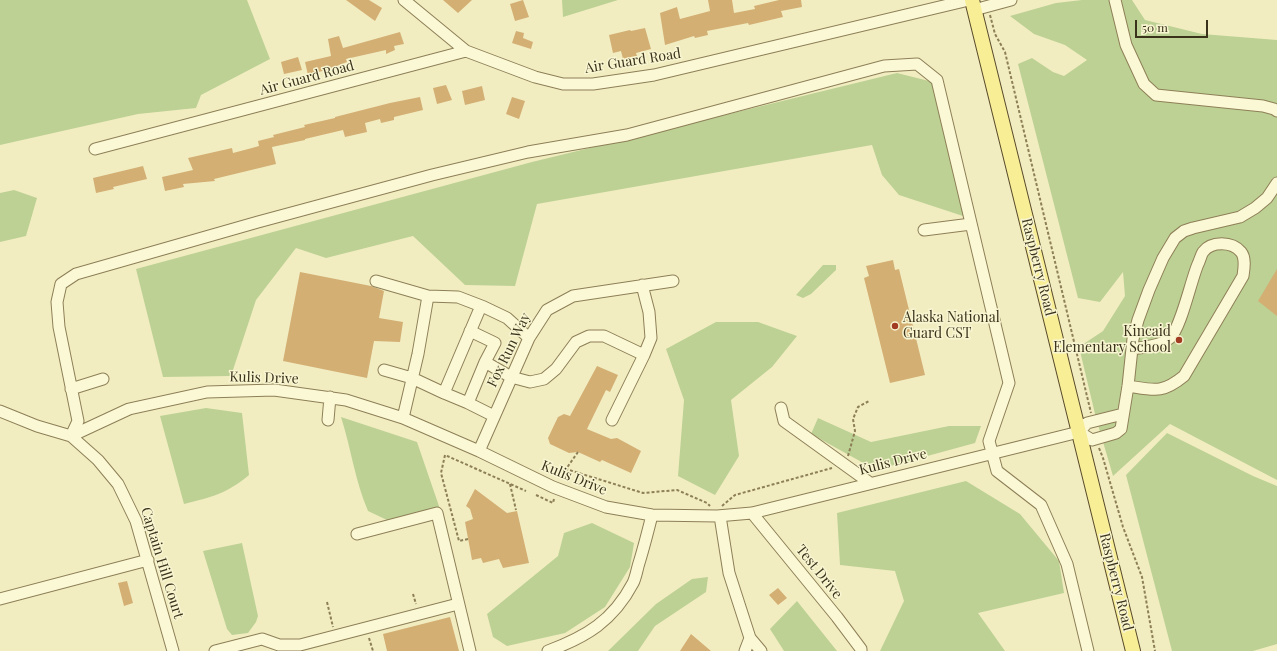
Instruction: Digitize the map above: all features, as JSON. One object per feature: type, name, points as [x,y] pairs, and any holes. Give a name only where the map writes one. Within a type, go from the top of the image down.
[{"type":"main road","name":"Raspberry Road","points":[[972,3],[1133,651]]},
{"type":"street","points":[[404,0],[466,51]]},
{"type":"street","name":"Air Guard Road","points":[[95,149],[466,51],[535,77],[563,84],[592,84],[654,75],[972,3],[988,6],[1012,0]]},
{"type":"street","points":[[1115,0],[1126,45],[1144,84],[1156,95],[1264,106],[1277,111]]},
{"type":"street","points":[[71,436],[78,421],[59,327],[57,302],[61,284],[76,274],[258,222],[432,175],[528,152],[627,134],[884,66],[917,64],[936,80],[1009,383],[989,440],[997,471],[1041,506],[1067,564],[1088,651]]},
{"type":"street","points":[[1123,414],[1087,423],[1079,432],[1092,440],[1121,429],[1128,386],[1133,339],[1138,320],[1163,258],[1175,238],[1184,231],[1193,228],[1240,217],[1255,208],[1267,198],[1277,183]]},
{"type":"street","points":[[924,230],[971,224]]},
{"type":"street","points":[[1128,386],[1152,390],[1163,389],[1172,385],[1184,376],[1244,276],[1244,263],[1241,253],[1234,247],[1225,244],[1212,244],[1203,252],[1194,273],[1177,327],[1170,337],[1162,342],[1132,349]]},
{"type":"street","points":[[376,281],[428,296],[458,297],[507,318],[528,338]]},
{"type":"street","name":"Fox Run Way","points":[[479,451],[528,338],[547,310],[573,296],[673,281]]},
{"type":"street","points":[[612,420],[651,338],[649,312],[642,286]]},
{"type":"street","points":[[403,418],[428,296]]},
{"type":"street","points":[[444,393],[481,306]]},
{"type":"street","points":[[468,403],[485,362],[495,343],[470,331]]},
{"type":"street","points":[[485,362],[512,377],[530,382],[544,379],[556,369],[576,342],[589,336],[604,336],[644,355]]},
{"type":"street","points":[[384,370],[412,378],[494,416]]},
{"type":"street","points":[[72,389],[103,379]]},
{"type":"street","name":"Kulis Drive","points":[[71,436],[130,409],[207,392],[274,390],[346,400],[403,418],[479,451],[553,487],[606,507],[652,515],[752,513],[1079,432]]},
{"type":"street","points":[[328,420],[330,398]]},
{"type":"street","points":[[781,408],[784,421],[870,483]]},
{"type":"street","name":"Captain Hill Court","points":[[0,411],[37,426],[71,436],[98,460],[118,484],[136,521],[173,651]]},
{"type":"street","points":[[357,534],[437,513],[470,651]]},
{"type":"street","points":[[717,513],[729,573],[750,638],[761,651]]},
{"type":"street","name":"Test Drive","points":[[752,513],[837,617],[861,651]]},
{"type":"street","points":[[548,651],[573,642],[608,618],[618,608],[633,582],[652,515]]},
{"type":"street","points":[[0,599],[148,560]]},
{"type":"street","points":[[215,651],[262,639],[279,645],[300,645],[458,604]]},
{"type":"street","points":[[745,651],[750,638]]},
{"type":"path","points":[[988,6],[995,34],[1005,52],[1093,421]]},
{"type":"path","points":[[566,469],[643,493],[676,490],[707,503],[717,513],[735,495],[836,467],[848,457],[855,431],[853,419],[858,407],[869,401]]},
{"type":"path","points":[[1096,438],[1123,527],[1142,577],[1154,651]]},
{"type":"path","points":[[1101,451],[1104,447]]},
{"type":"path","points":[[562,480],[566,469],[578,452]]},
{"type":"path","points":[[468,539],[459,541],[451,515],[441,473],[445,455],[526,491]]},
{"type":"path","points":[[510,484],[516,510]]},
{"type":"path","points":[[536,495],[553,503],[556,496]]},
{"type":"path","points":[[413,594],[416,606]]},
{"type":"path","points":[[327,602],[331,616]]},
{"type":"path","points":[[368,632],[373,651]]},
{"type":"green space","points":[[0,0],[247,0],[270,59],[201,95],[196,108],[138,114],[0,145]]},
{"type":"green space","points":[[562,0],[618,0],[563,17]]},
{"type":"green space","name":"Kincaid Elementary School","points":[[1082,0],[1132,0],[1145,20],[1202,34],[1277,40],[1277,480],[1170,424],[1113,476],[1096,418],[1079,347],[1103,331],[1125,296],[1123,272],[1100,302],[1078,298],[1018,64],[1032,58],[1053,72],[1064,76],[1087,60],[1065,45],[1034,34],[1010,16],[1056,3]]},
{"type":"green space","points":[[897,73],[933,82],[966,217],[899,195],[882,175],[872,145],[537,204],[515,286],[465,285],[413,236],[326,258],[296,248],[256,300],[231,376],[163,377],[136,269],[532,162]]},
{"type":"green space","points":[[14,190],[37,198],[26,236],[0,242],[0,193]]},
{"type":"green space","points":[[823,265],[836,265],[836,270],[811,294],[803,298],[796,295]]},
{"type":"green space","points":[[716,322],[758,322],[797,336],[772,367],[731,400],[739,456],[715,495],[678,476],[684,400],[666,349]]},
{"type":"green space","points":[[206,408],[242,413],[249,475],[226,491],[184,504],[160,416]]},
{"type":"green space","points":[[341,417],[417,442],[440,509],[387,520],[368,511],[360,488]]},
{"type":"green space","points":[[818,418],[871,442],[949,426],[981,426],[975,443],[876,470],[811,434]]},
{"type":"green space","points":[[1167,433],[1253,476],[1277,486],[1277,644],[1253,651],[1172,651],[1126,475]]},
{"type":"green space","points":[[966,481],[1020,514],[1059,561],[1064,593],[978,613],[1005,651],[880,651],[904,601],[895,571],[840,565],[837,513]]},
{"type":"green space","points":[[592,523],[634,543],[630,567],[605,607],[565,633],[507,646],[493,637],[487,614],[558,556],[564,533]]},
{"type":"green space","points":[[242,543],[258,616],[256,622],[248,633],[232,635],[227,629],[203,551]]},
{"type":"green space","points":[[708,577],[706,592],[655,626],[638,651],[608,651],[656,604],[692,579]]},
{"type":"green space","points":[[797,601],[837,651],[784,651],[770,629]]},
{"type":"building","points":[[346,0],[369,0],[382,8],[375,21]]},
{"type":"building","points":[[443,0],[472,0],[458,13]]},
{"type":"building","points":[[523,0],[529,17],[515,21],[510,4]]},
{"type":"building","points":[[708,0],[732,0],[734,13],[755,9],[754,6],[779,0],[801,0],[802,7],[781,11],[783,17],[749,25],[748,23],[707,31],[708,35],[695,38],[694,36],[665,45],[660,13],[677,7],[680,19],[710,11]]},
{"type":"building","points":[[645,28],[651,49],[636,53],[637,56],[623,59],[621,51],[613,53],[609,35]]},
{"type":"building","points":[[516,31],[524,33],[523,38],[533,42],[531,49],[512,43]]},
{"type":"building","points":[[400,32],[404,44],[394,46],[395,50],[386,54],[386,50],[346,59],[347,62],[308,75],[305,62],[331,56],[328,39],[339,36],[343,48]]},
{"type":"building","points":[[298,57],[302,70],[284,74],[281,62]]},
{"type":"building","points":[[446,85],[452,100],[437,104],[433,88]]},
{"type":"building","points":[[482,86],[485,100],[465,105],[462,91]]},
{"type":"building","points":[[420,97],[423,110],[394,117],[394,120],[381,123],[380,119],[365,123],[367,132],[345,137],[343,130],[272,147],[276,164],[214,179],[215,181],[183,184],[184,187],[165,191],[162,177],[193,170],[188,158],[232,148],[233,153],[259,146],[258,141],[274,137],[273,135],[305,127],[304,125],[390,103]]},
{"type":"building","points":[[512,97],[525,101],[519,119],[506,114]]},
{"type":"building","points":[[143,166],[147,179],[113,187],[114,189],[96,193],[93,178]]},
{"type":"building","name":"Alaska National Guard CST","points":[[893,260],[895,270],[899,269],[925,375],[890,383],[864,278],[869,276],[866,266]]},
{"type":"building","points":[[1277,269],[1277,316],[1258,301]]},
{"type":"building","points":[[300,272],[371,286],[384,291],[379,318],[403,322],[400,342],[374,341],[367,378],[283,361]]},
{"type":"building","points":[[597,366],[618,375],[610,392],[606,390],[587,429],[611,439],[617,438],[641,451],[631,473],[602,460],[600,462],[578,452],[569,453],[550,444],[548,438],[558,417],[564,414],[570,416]]},
{"type":"building","points":[[475,489],[507,513],[517,511],[529,563],[503,568],[499,559],[483,563],[481,558],[472,560],[465,522],[473,519],[470,509],[466,506]]},
{"type":"building","points":[[127,581],[133,603],[124,606],[118,583]]},
{"type":"building","points":[[778,588],[787,598],[778,605],[769,595]]},
{"type":"building","points":[[450,617],[459,651],[387,651],[383,634]]},
{"type":"building","points":[[691,634],[711,651],[680,651]]},
{"type":"place","name":"Alaska National Guard CST","points":[[895,326]]},
{"type":"place","name":"Kincaid Elementary School","points":[[1179,340]]}]
